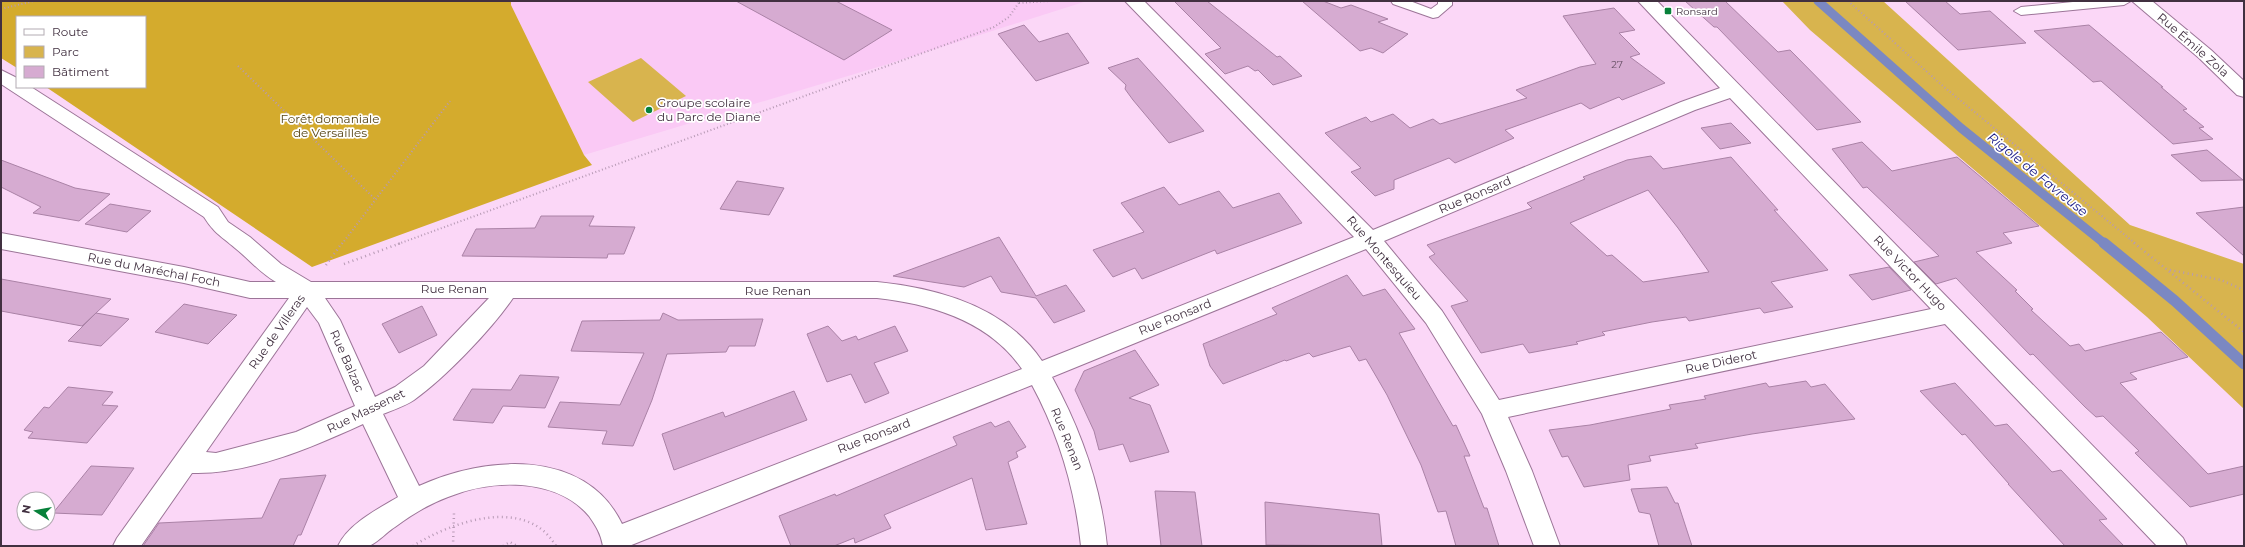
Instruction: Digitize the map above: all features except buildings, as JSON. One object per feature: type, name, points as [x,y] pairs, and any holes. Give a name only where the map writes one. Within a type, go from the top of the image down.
[{"type":"street","name":"Rue Montesquieu","points":[[1134,1],[1382,253],[1434,317],[1493,411],[1519,471],[1547,546]]},
{"type":"street","name":"Rue Victor Hugo","points":[[1647,1],[2174,546]]},
{"type":"street","name":"Rue Émile Zola","points":[[2141,1],[2205,54],[2244,91]]},
{"type":"street","name":"Rue de Villeras","points":[[1,76],[16,86]]},
{"type":"street","name":"Rue de Villeras","points":[[20,88],[211,212],[221,227],[242,242],[273,270],[307,290],[126,546]]},
{"type":"street","name":"Rue Ronsard","points":[[615,542],[1368,239],[1688,106],[1733,90]]},
{"type":"street","name":"Rue du Maréchal Foch","points":[[1,241],[184,274],[250,290],[307,290]]},
{"type":"street","points":[[250,290],[273,270]]},
{"type":"street","name":"Rue Massenet","points":[[186,462],[216,463],[258,454],[301,441],[404,394],[432,372],[494,308],[507,289]]},
{"type":"street","name":"Rue Renan","points":[[307,290],[877,290],[899,292],[936,299],[975,316],[1013,341],[1037,372],[1063,422],[1078,460],[1092,526],[1094,546]]},
{"type":"street","name":"Rue Balzac","points":[[307,290],[329,320],[369,411],[413,501]]},
{"type":"street","name":"Rue Diderot","points":[[1493,411],[1950,314]]},
{"type":"street","points":[[351,546],[372,527],[413,501],[454,483],[491,475],[527,474],[558,480],[584,494],[603,514],[615,542]]},
{"type":"lane","points":[[1398,1],[1433,14],[1445,5],[1445,1]]},
{"type":"lane","points":[[2021,11],[2124,1]]},
{"type":"path","points":[[1,9],[34,1]]},
{"type":"path","points":[[343,264],[994,27],[1009,17],[1020,2],[1049,1]]},
{"type":"path","points":[[1848,1],[1888,39],[1976,114],[2244,332]]},
{"type":"path","points":[[238,66],[376,200]]},
{"type":"path","points":[[307,290],[450,101]]},
{"type":"path","points":[[2169,270],[2221,280],[2244,290]]},
{"type":"path","points":[[413,546],[428,536],[453,525],[491,517],[512,518],[536,526],[553,540],[556,546]]},
{"type":"path","points":[[503,546],[510,542],[517,546]]},
{"type":"shaded area","name":"Groupe scolaire du Parc de Diane","points":[[511,1],[1087,1],[888,64],[584,155],[510,4]]},
{"type":"green space","name":"Forêt domaniale de Versailles","points":[[1,1],[511,1],[511,5],[584,155],[592,165],[312,267],[47,88],[146,88],[146,16],[16,16],[16,67],[1,58]]},
{"type":"green space","points":[[1782,1],[1883,1],[2130,225],[2244,264],[2244,409],[2147,317],[1810,30]]},
{"type":"green space","points":[[641,58],[686,96],[633,122],[588,82]]},
{"type":"waterway","name":"Rigole de Favreuse","points":[[1818,1],[1961,128],[2105,244]]},
{"type":"waterway","name":"Rigole de Favreuse","points":[[2104,243],[2175,301],[2244,364]]},
{"type":"place","name":"Ronsard","points":[[1668,11]]},
{"type":"place","name":"Groupe scolaire du Parc de Diane","points":[[649,110]]}]
